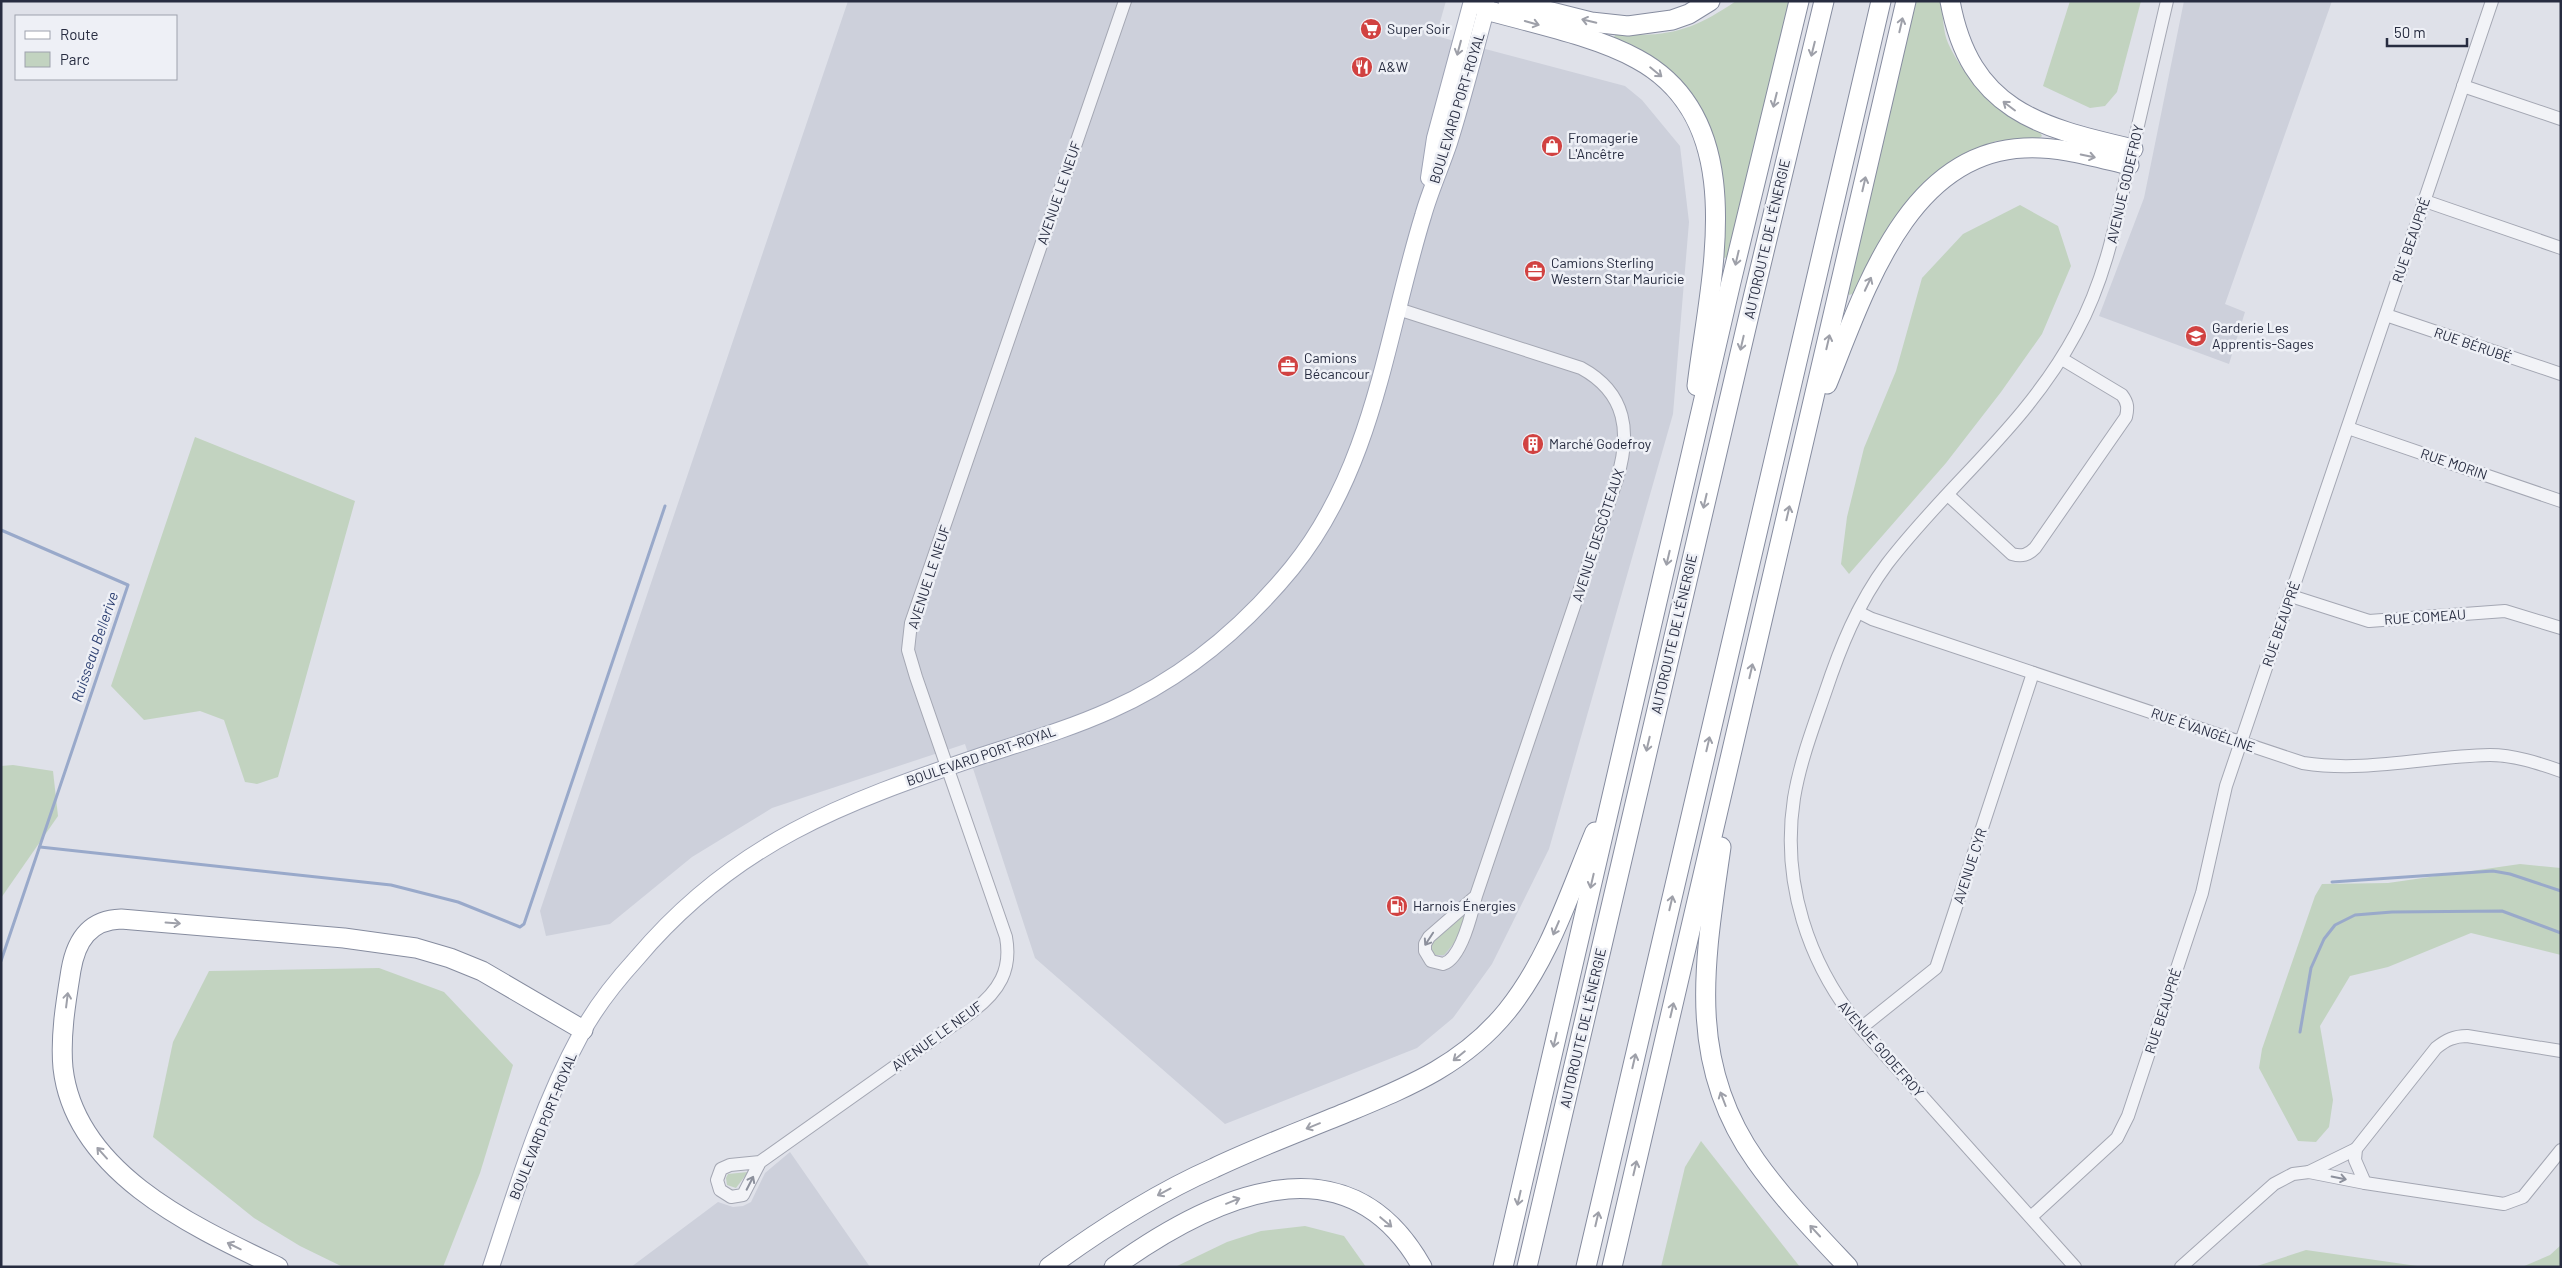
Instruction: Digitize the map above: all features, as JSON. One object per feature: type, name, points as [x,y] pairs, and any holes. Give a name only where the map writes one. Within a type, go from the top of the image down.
[{"type":"highway","points":[[1508,1],[1545,6],[1599,24],[1643,26],[1680,17],[1710,1]]},
{"type":"highway","points":[[1503,1267],[1799,1]]},
{"type":"highway","name":"AUTOROUTE DE L'ÉNERGIE","points":[[1527,1267],[1824,1]]},
{"type":"highway","points":[[1586,1267],[1881,1]]},
{"type":"highway","points":[[1612,1267],[1906,1]]},
{"type":"highway","points":[[1950,1],[1958,33],[1971,62],[1987,85],[2009,106],[2026,117],[2052,128],[2131,157]]},
{"type":"highway","points":[[1480,3],[1637,58],[1654,70],[1674,89],[1698,126],[1712,169],[1716,201],[1716,235],[1687,476]]},
{"type":"highway","points":[[1805,440],[1873,273],[1903,223],[1942,180],[1983,156],[2022,148],[2131,157]]},
{"type":"highway","points":[[1740,718],[1707,946],[1704,1010],[1710,1057],[1726,1108],[1747,1148],[1782,1195],[1848,1267]]},
{"type":"highway","points":[[1049,1267],[1111,1223],[1168,1190],[1228,1161],[1416,1083],[1440,1070],[1468,1049],[1509,1008],[1540,960],[1615,783]]},
{"type":"highway","points":[[278,1267],[209,1232],[154,1199],[112,1163],[84,1130],[69,1094],[63,1055],[74,956],[80,939],[89,929],[102,922],[121,919],[344,938],[406,946],[439,954],[482,971],[583,1030]]},
{"type":"highway","points":[[1114,1267],[1168,1232],[1215,1208],[1252,1194],[1290,1188],[1328,1192],[1366,1208],[1400,1234],[1422,1267]]},
{"type":"main road","name":"BOULEVARD PORT-ROYAL","points":[[491,1267],[548,1106],[583,1030],[614,985],[661,930],[692,900],[732,869],[775,841],[821,816],[878,792],[1078,723],[1125,704],[1191,665],[1250,615],[1301,556],[1336,500],[1363,437],[1423,214],[1450,142],[1480,3]]},
{"type":"street","name":"AVENUE LE NEUF","points":[[760,1162],[974,1011],[993,993],[1003,978],[1008,956],[1006,937],[908,650],[911,623],[1125,1]]},
{"type":"street","name":"AVENUE GODEFROY","points":[[2075,1267],[1861,1028],[1834,993],[1812,949],[1799,906],[1792,850],[1794,798],[1804,756],[1833,668],[1858,612],[1887,564],[2014,424],[2062,359],[2087,313],[2101,280],[2166,1]]},
{"type":"street","name":"RUE BEAUPRÉ","points":[[2031,1217],[2118,1138],[2122,1128],[2202,893],[2220,807],[2241,743],[2492,1]]},
{"type":"street","points":[[2463,86],[2561,119]]},
{"type":"street","points":[[2425,200],[2561,248]]},
{"type":"street","name":"AVENUE DESCÔTEAUX","points":[[1398,309],[1581,368],[1594,376],[1611,393],[1618,406],[1624,425],[1624,452],[1617,480],[1476,896],[1472,913],[1452,959],[1440,964],[1432,961],[1425,951],[1427,939],[1476,896]]},
{"type":"street","name":"RUE BÉRUBÉ","points":[[2386,315],[2561,374]]},
{"type":"street","points":[[1948,495],[2012,554],[2020,556],[2029,554],[2035,548],[2126,417],[2128,409],[2126,401],[2122,396],[2062,359]]},
{"type":"street","name":"RUE MORIN","points":[[2348,428],[2561,501]]},
{"type":"street","name":"RUE COMEAU","points":[[2291,596],[2369,621],[2505,612],[2561,628]]},
{"type":"street","name":"RUE ÉVANGÉLINE","points":[[1858,612],[2241,743],[2287,758],[2320,766],[2363,766],[2491,755],[2531,761],[2561,771]]},
{"type":"street","name":"AVENUE CYR","points":[[1861,1028],[1936,968],[2033,673]]},
{"type":"street","points":[[2182,1267],[2274,1184],[2293,1174],[2308,1172],[2356,1149],[2436,1048],[2445,1040],[2455,1036],[2467,1036],[2561,1051]]},
{"type":"street","points":[[2356,1149],[2355,1160],[2366,1183]]},
{"type":"street","points":[[2308,1172],[2366,1183],[2504,1204],[2523,1197],[2561,1150]]},
{"type":"shaded area","points":[[848,1],[1446,1],[1436,36],[1625,86],[1642,100],[1680,146],[1689,222],[1673,414],[1549,849],[1492,964],[1453,1018],[1417,1048],[1225,1124],[1035,958],[965,744],[772,808],[692,857],[610,924],[546,936],[540,911]]},
{"type":"shaded area","points":[[2184,1],[2332,1],[2225,304],[2245,312],[2229,364],[2099,316],[2144,198]]},
{"type":"shaded area","points":[[790,1152],[870,1267],[631,1267],[718,1202],[733,1207],[743,1206],[751,1202],[765,1173]]},
{"type":"green space","points":[[1736,1],[1789,1],[1728,257],[1724,258],[1699,115],[1613,38],[1617,33],[1651,34],[1680,30],[1707,19]]},
{"type":"green space","points":[[1915,1],[1941,1],[1946,39],[1953,54],[1967,75],[2003,111],[2037,130],[2042,136],[2038,139],[1996,141],[1961,157],[1935,174],[1856,293],[1849,295],[1848,292]]},
{"type":"green space","points":[[2070,1],[2141,1],[2117,92],[2105,106],[2090,108],[2043,86]]},
{"type":"green space","points":[[2020,205],[2058,226],[2071,266],[2042,334],[2001,392],[1946,463],[1849,574],[1841,564],[1847,517],[1864,448],[1896,371],[1922,278],[1963,234]]},
{"type":"green space","points":[[195,437],[355,501],[278,777],[257,784],[245,782],[224,720],[200,711],[144,720],[111,686]]},
{"type":"green space","points":[[13,765],[53,771],[58,816],[1,898],[1,766]]},
{"type":"green space","points":[[2520,864],[2561,868],[2561,955],[2471,933],[2388,967],[2350,976],[2320,1026],[2333,1100],[2329,1127],[2316,1142],[2298,1141],[2259,1068],[2262,1049],[2315,896],[2322,884],[2388,883]]},
{"type":"green space","points":[[1465,911],[1468,913],[1454,943],[1444,955],[1435,955],[1432,952],[1431,944]]},
{"type":"green space","points":[[379,968],[444,992],[513,1065],[480,1173],[443,1267],[343,1267],[300,1246],[254,1218],[153,1137],[173,1042],[209,971]]},
{"type":"green space","points":[[1701,1141],[1800,1267],[1661,1267],[1685,1167]]},
{"type":"green space","points":[[748,1172],[736,1188],[727,1185],[726,1178],[728,1174]]},
{"type":"green space","points":[[1305,1226],[1344,1236],[1366,1267],[1175,1267],[1227,1242],[1261,1231]]},
{"type":"green space","points":[[2561,1245],[2561,1267],[2522,1267],[2550,1255]]},
{"type":"green space","points":[[2306,1250],[2424,1267],[2254,1267]]},
{"type":"waterway","points":[[40,847],[391,885],[458,902],[520,927],[524,924],[665,506]]},
{"type":"waterway","name":"Ruisseau Bellerive","points":[[1,530],[128,585],[1,961]]},
{"type":"waterway","points":[[2332,882],[2493,871],[2510,874],[2561,891]]},
{"type":"waterway","points":[[2300,1032],[2311,968],[2324,939],[2335,925],[2355,915],[2392,912],[2502,911],[2561,933]]},
{"type":"place","name":"Super Soir","points":[[1371,29]]},
{"type":"place","name":"A&W","points":[[1362,67]]},
{"type":"place","name":"Fromagerie L'Ancêtre","points":[[1552,146]]},
{"type":"place","name":"Camions Sterling Western Star Mauricie","points":[[1535,271]]},
{"type":"place","name":"Garderie Les Apprentis-Sages","points":[[2196,336]]},
{"type":"place","name":"Camions Bécancour","points":[[1288,366]]},
{"type":"place","name":"Marché Godefroy","points":[[1533,444]]},
{"type":"place","name":"Harnois Énergies","points":[[1397,906]]}]
